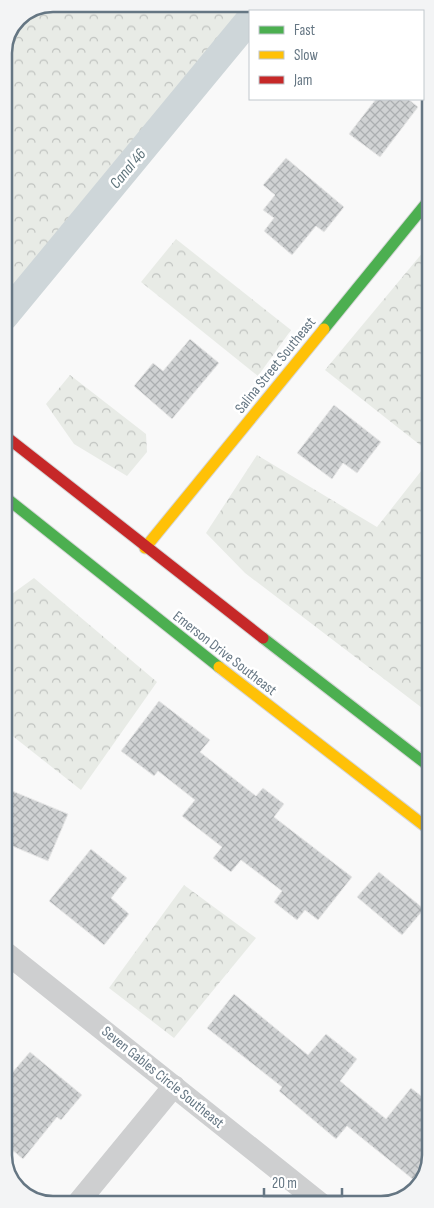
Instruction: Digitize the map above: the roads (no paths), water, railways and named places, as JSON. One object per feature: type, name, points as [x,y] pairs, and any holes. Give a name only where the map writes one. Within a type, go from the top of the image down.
[{"type":"street","name":"Salina Street Southeast","points":[[145,548],[422,209]]},
{"type":"street","points":[[13,442],[145,548],[422,761]]},
{"type":"street","name":"Emerson Drive Southeast","points":[[13,504],[115,586],[422,824]]},
{"type":"street","name":"Seven Gables Circle Southeast","points":[[12,958],[311,1196]]},
{"type":"street","points":[[84,1195],[174,1086]]},
{"type":"waterway","name":"Canal 46","points":[[13,306],[249,20]]}]
